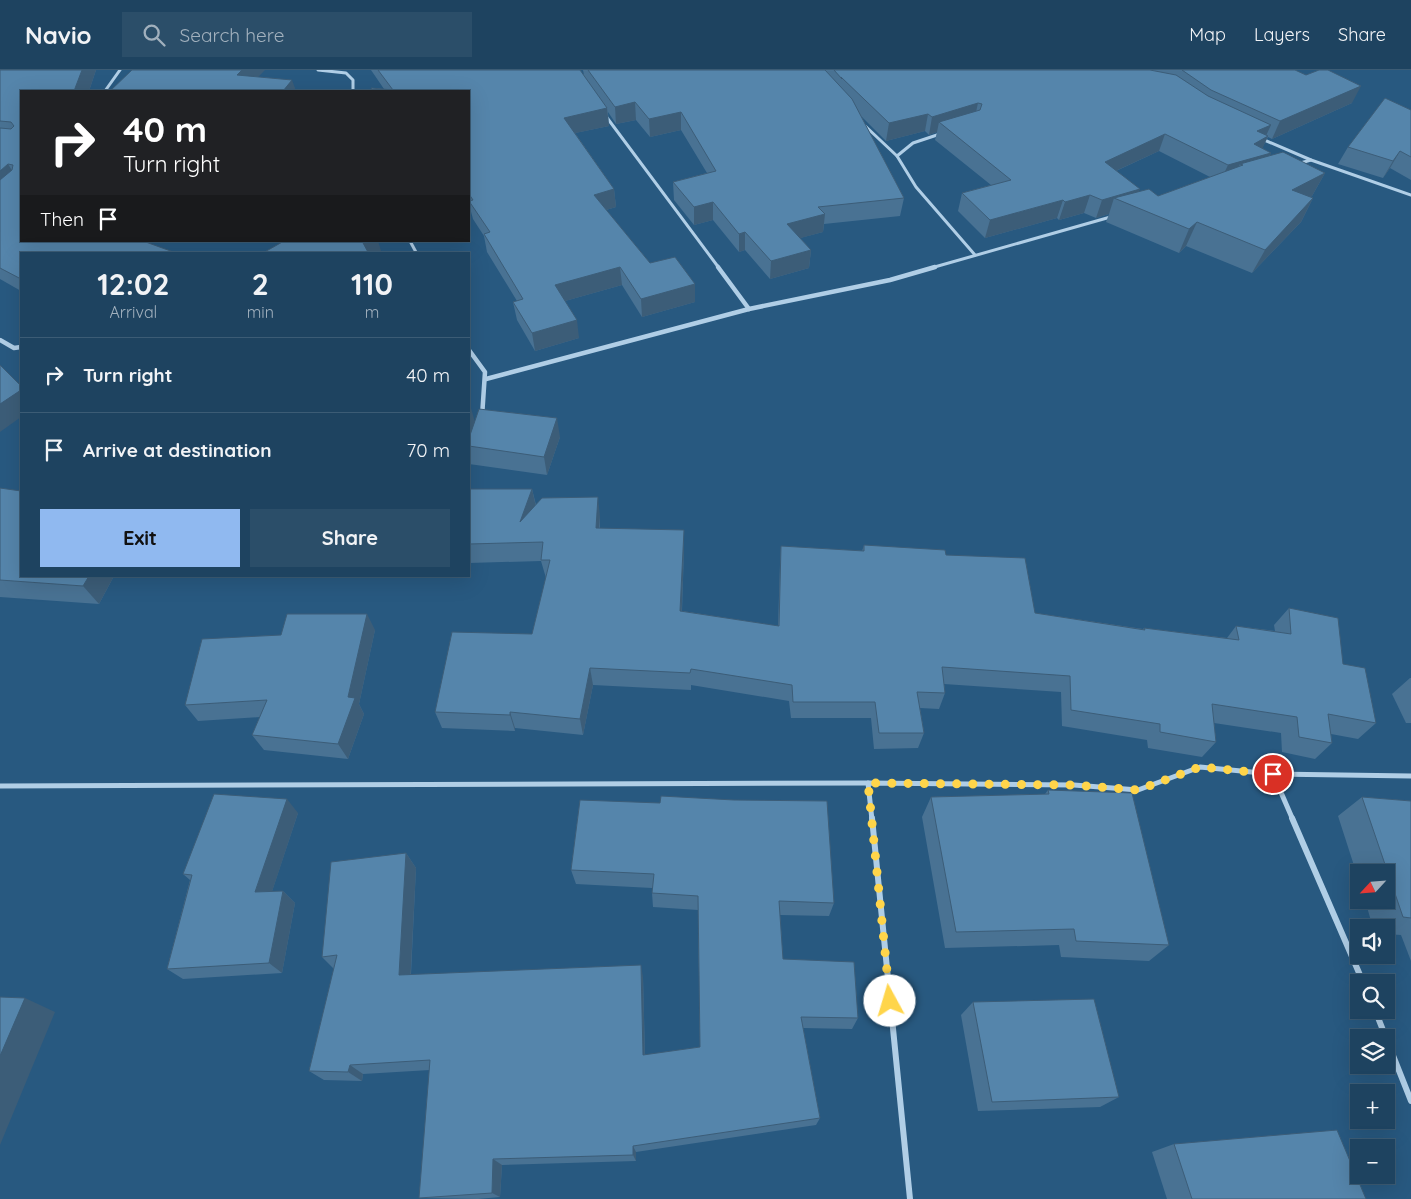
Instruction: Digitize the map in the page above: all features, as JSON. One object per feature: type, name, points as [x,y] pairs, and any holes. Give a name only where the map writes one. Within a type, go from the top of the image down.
[{"type":"street","points":[[106,90],[120,70]]},
{"type":"street","points":[[318,70],[346,74],[353,80],[353,90]]},
{"type":"street","points":[[602,112],[749,309]]},
{"type":"street","points":[[856,118],[897,156],[916,187],[975,256]]},
{"type":"street","points":[[897,156],[913,143],[949,132]]},
{"type":"street","points":[[1259,137],[1311,160],[1411,195]]},
{"type":"street","points":[[1292,165],[1311,160]]},
{"type":"street","points":[[486,379],[749,309],[890,280],[1119,214]]},
{"type":"street","points":[[0,340],[14,348],[20,347]]},
{"type":"street","points":[[470,351],[485,372],[486,379],[484,407],[480,426]]},
{"type":"street","points":[[0,786],[868,783],[1074,785],[1138,790],[1200,767],[1273,774],[1411,776]]},
{"type":"street","points":[[1273,774],[1360,974]]},
{"type":"street","points":[[868,783],[910,1199]]},
{"type":"street","points":[[1379,1019],[1411,1101]]},
{"type":"building","points":[[0,70],[82,70],[74,90],[20,90],[20,242],[146,242],[173,252],[20,252],[20,278],[0,268],[0,180],[12,170],[13,165],[8,164],[0,171],[0,128],[11,129],[14,126],[11,122],[0,121]]},
{"type":"building","points":[[132,70],[242,70],[237,75],[292,80],[284,90],[111,90]]},
{"type":"building","points":[[378,70],[580,70],[607,108],[564,118],[614,189],[594,195],[650,263],[675,257],[695,284],[641,299],[620,267],[555,285],[577,320],[532,333],[513,302],[523,299],[484,234],[490,232],[470,202],[473,200],[470,196],[470,90],[393,90]]},
{"type":"building","points":[[588,70],[825,70],[852,99],[904,198],[818,207],[825,214],[787,224],[811,250],[771,261],[745,232],[739,234],[713,202],[694,207],[673,182],[716,171],[681,112],[649,119],[635,102],[615,107]]},
{"type":"building","points":[[834,70],[1150,70],[1176,75],[1208,96],[1271,125],[1257,131],[1268,136],[1254,144],[1271,153],[1228,165],[1165,134],[1105,162],[1140,189],[1102,200],[1090,195],[1065,202],[1063,200],[990,220],[962,193],[1011,180],[939,122],[980,110],[982,104],[978,103],[932,117],[928,114],[889,123]]},
{"type":"building","points":[[1182,70],[1295,70],[1306,75],[1319,70],[1328,70],[1361,86],[1280,121],[1211,90]]},
{"type":"building","points":[[371,88],[393,90],[373,90]]},
{"type":"building","points":[[1385,98],[1411,110],[1411,157],[1400,151],[1393,161],[1348,147]]},
{"type":"building","points":[[1283,152],[1325,173],[1292,190],[1313,198],[1265,250],[1197,222],[1189,229],[1114,198],[1149,189],[1158,196],[1243,165],[1240,164]]},
{"type":"building","points":[[282,242],[363,242],[368,252],[265,252]]},
{"type":"building","points":[[0,365],[20,385],[20,391],[0,404]]},
{"type":"building","points":[[479,409],[557,418],[544,457],[470,446],[470,435]]},
{"type":"building","points":[[0,488],[20,491],[20,577],[88,577],[83,586],[0,580]]},
{"type":"building","points":[[470,489],[532,489],[520,522],[542,498],[598,497],[596,528],[684,530],[680,611],[779,626],[781,546],[864,551],[864,545],[945,550],[946,555],[1025,558],[1035,613],[1145,630],[1144,628],[1239,640],[1236,626],[1291,634],[1289,608],[1338,618],[1343,664],[1365,668],[1376,723],[1328,714],[1332,743],[1299,737],[1297,717],[1212,704],[1216,742],[1160,732],[1160,724],[1071,710],[1070,676],[942,667],[945,693],[917,692],[924,733],[879,733],[875,702],[793,702],[792,685],[691,669],[690,673],[590,668],[580,719],[510,712],[510,715],[435,712],[452,632],[532,634],[550,560],[541,560],[543,542],[470,544]]},
{"type":"building","points":[[287,614],[367,614],[348,697],[355,698],[338,744],[252,735],[267,700],[185,705],[202,639],[281,635]]},
{"type":"building","points":[[1048,790],[1132,793],[1169,945],[1076,941],[1074,929],[956,932],[931,797],[1049,794]]},
{"type":"building","points":[[214,794],[287,799],[255,892],[283,891],[269,963],[167,969],[192,875],[183,874]]},
{"type":"building","points":[[661,796],[734,800],[827,801],[834,903],[779,901],[783,959],[854,962],[858,1018],[801,1017],[820,1118],[633,1146],[633,1155],[493,1159],[492,1193],[419,1198],[430,1060],[350,1065],[348,1072],[309,1071],[337,955],[322,957],[331,862],[406,853],[399,975],[641,965],[643,1055],[700,1047],[698,896],[652,893],[654,874],[571,870],[580,800],[660,803]]},
{"type":"building","points":[[1362,797],[1411,801],[1411,918],[1403,917],[1395,894],[1395,864],[1385,864]]},
{"type":"building","points":[[0,997],[25,998],[0,1056]]},
{"type":"building","points":[[1094,999],[1119,1097],[992,1102],[973,1002]]},
{"type":"building","points":[[1337,1130],[1350,1161],[1350,1184],[1360,1184],[1366,1199],[1192,1199],[1174,1144]]},
{"type":"route","points":[[890,1001],[868,783],[1074,785],[1138,790],[1200,767],[1273,774]]}]
